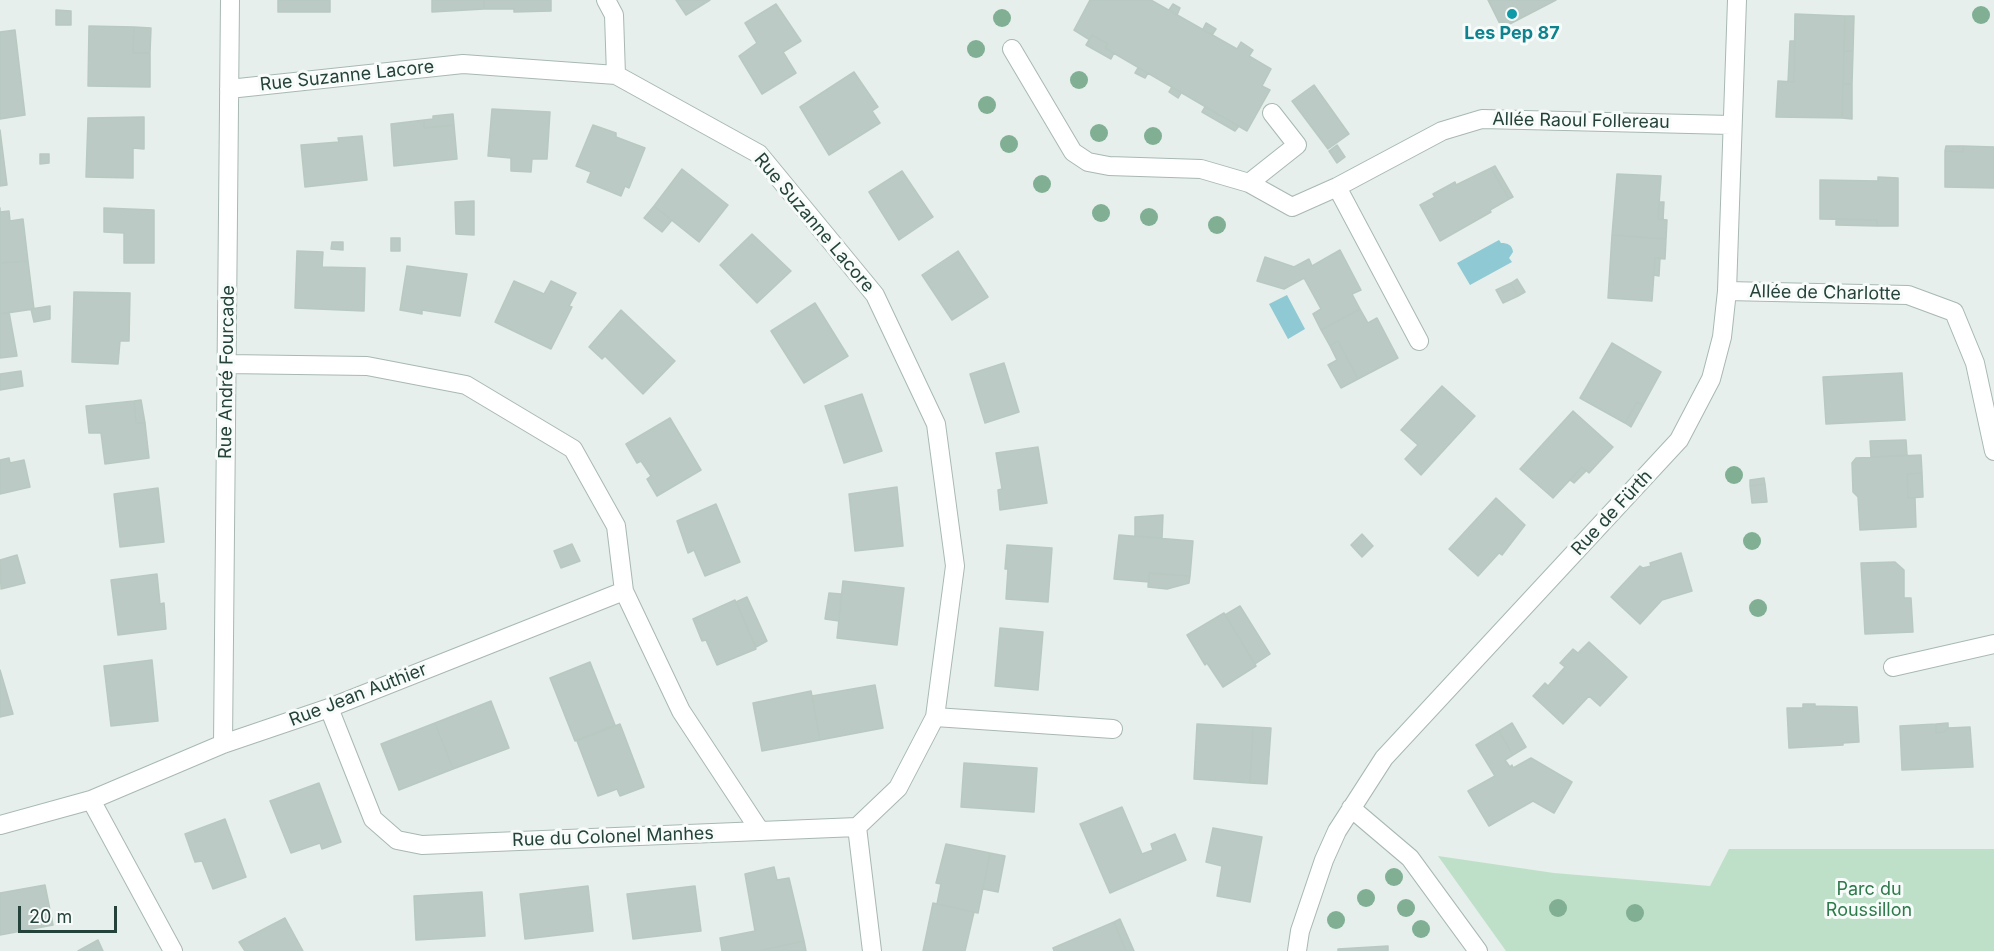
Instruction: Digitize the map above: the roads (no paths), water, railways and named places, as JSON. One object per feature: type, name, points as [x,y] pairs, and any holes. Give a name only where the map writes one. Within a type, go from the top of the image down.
[{"type":"street","name":"Rue André Fourcade","points":[[223,744],[230,0]]},
{"type":"street","points":[[606,0],[614,15],[616,75]]},
{"type":"street","name":"Rue de Fürth","points":[[1296,951],[1300,931],[1324,860],[1337,831],[1384,758],[1679,440],[1711,379],[1722,336],[1727,291],[1737,0]]},
{"type":"street","points":[[1012,49],[1073,152],[1088,162],[1109,166],[1201,169],[1249,183],[1297,145],[1272,113]]},
{"type":"street","name":"Rue Suzanne Lacore","points":[[229,89],[463,64],[616,75],[759,154],[876,295],[936,424],[955,566],[935,717],[898,788],[857,828]]},
{"type":"street","name":"Allée Raoul Follereau","points":[[1249,183],[1292,207],[1337,187],[1442,131],[1482,119],[1731,125]]},
{"type":"street","points":[[1337,187],[1419,341]]},
{"type":"street","name":"Allée de Charlotte","points":[[1727,291],[1908,295],[1954,312],[1975,363],[1994,451]]},
{"type":"street","points":[[226,364],[367,366],[466,385],[573,449],[616,526],[624,591],[681,711],[760,831]]},
{"type":"street","name":"Rue Jean Authier","points":[[0,825],[91,800],[223,744],[329,708],[624,591]]},
{"type":"street","points":[[1893,666],[1994,644]]},
{"type":"street","name":"Rue du Colonel Manhes","points":[[329,708],[373,819],[397,840],[422,845],[857,828]]},
{"type":"street","points":[[935,717],[1113,729]]},
{"type":"street","points":[[91,800],[173,951]]},
{"type":"street","points":[[1351,808],[1410,858],[1478,951]]},
{"type":"street","points":[[857,828],[872,951]]},
{"type":"water","points":[[1499,240],[1512,248],[1513,252],[1509,258],[1512,262],[1470,285],[1457,263]]},
{"type":"water","points":[[1287,295],[1305,329],[1288,339],[1269,304]]},
{"type":"place","name":"Les Pep 87","points":[[1512,14]]},
{"type":"park label","name":"Parc du Roussillon","points":[[1869,900]]}]
